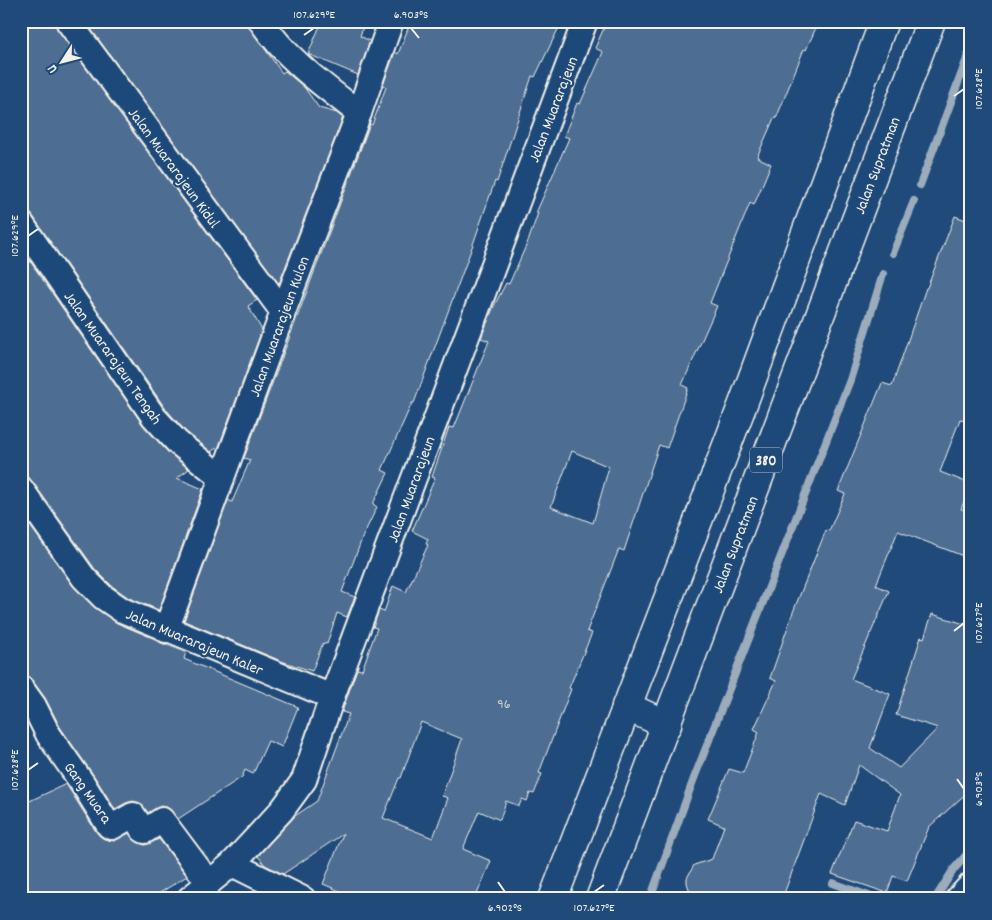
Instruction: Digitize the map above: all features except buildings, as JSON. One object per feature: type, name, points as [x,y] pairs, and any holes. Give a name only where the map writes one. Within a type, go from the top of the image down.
[{"type":"main road","name":"380","points":[[553,899],[744,401],[884,21]]},
{"type":"main road","name":"Jalan Supratman","points":[[600,899],[667,725],[867,188],[932,21]]},
{"type":"main road","points":[[626,706],[667,725]]},
{"type":"street","name":"Jalan Muararajeun Kidul","points":[[68,21],[283,312]]},
{"type":"street","points":[[261,21],[271,36],[306,73],[360,113]]},
{"type":"street","name":"Jalan Muararajeun Kulon","points":[[166,630],[283,312],[360,113],[391,21]]},
{"type":"street","name":"Jalan Muararajeun","points":[[189,899],[232,864],[282,810],[304,780],[332,697],[585,21]]},
{"type":"street","name":"Jalan Muararajeun Tengah","points":[[21,223],[154,417],[177,442],[222,478]]},
{"type":"street","name":"Jalan Muararajeun Kaler","points":[[21,489],[84,578],[103,597],[122,610],[166,630],[332,697]]},
{"type":"street","name":"Gang Muara","points":[[21,688],[34,706],[48,734],[83,784],[109,826],[112,827],[133,815],[145,831],[162,820],[209,883]]},
{"type":"street","points":[[232,864],[303,899]]},
{"type":"street","points":[[958,899],[971,885]]},
{"type":"waterway","points":[[920,185],[971,48]]},
{"type":"waterway","points":[[893,253],[914,201]]},
{"type":"waterway","points":[[650,899],[693,781],[850,380],[883,274]]},
{"type":"waterway","points":[[935,899],[954,869],[971,850]]},
{"type":"waterway","points":[[833,883],[877,899]]}]
